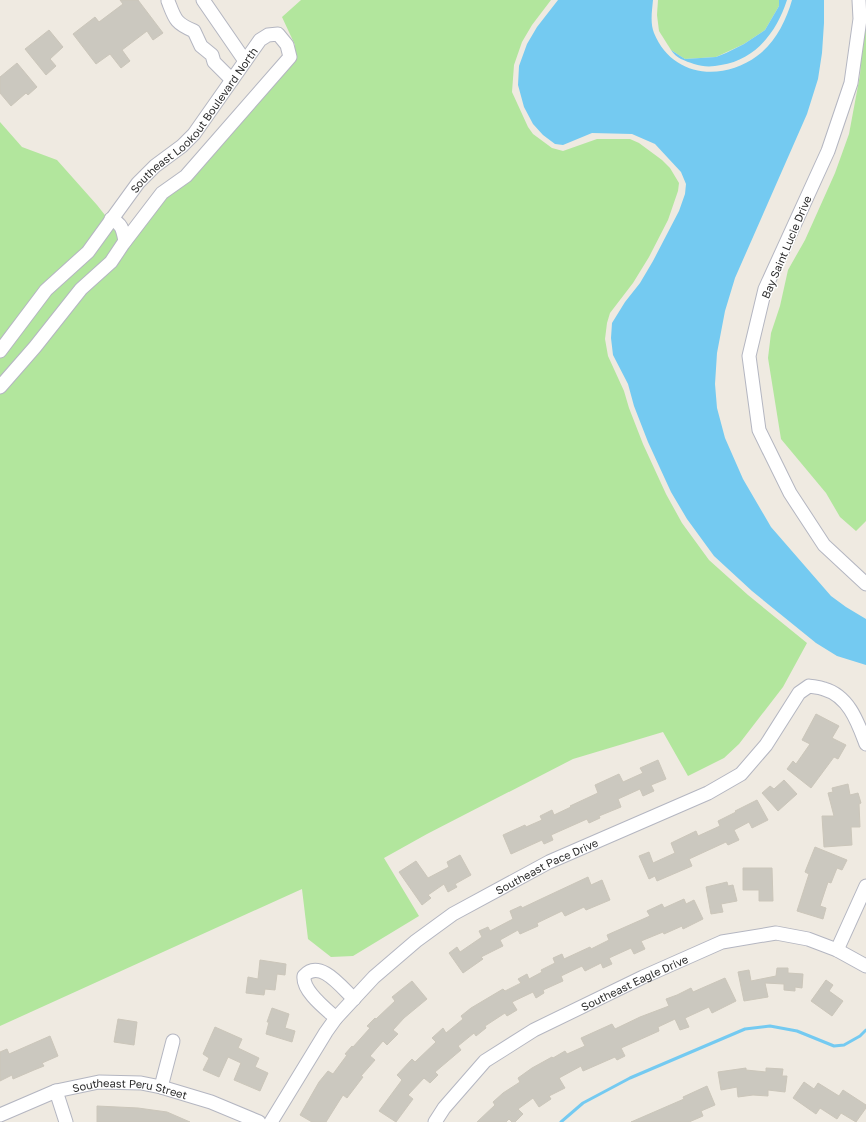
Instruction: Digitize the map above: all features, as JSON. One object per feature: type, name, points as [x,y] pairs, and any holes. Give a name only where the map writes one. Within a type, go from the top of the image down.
[{"type":"street","points":[[203,0],[245,61]]},
{"type":"street","name":"Bay Saint Lucie Drive","points":[[859,0],[860,20],[851,83],[828,151],[765,289],[749,356],[759,430],[790,493],[824,545],[866,584]]},
{"type":"street","points":[[168,1],[175,18],[181,25],[194,31],[201,46],[212,55],[214,62],[232,80]]},
{"type":"street","name":"Southeast Lookout Boulevard North","points":[[0,351],[46,290],[88,252],[138,183],[155,166],[182,146],[194,134],[260,40],[268,35],[278,34],[287,45],[290,57],[186,176],[162,193],[125,241],[111,262],[81,289],[35,347],[0,387]]},
{"type":"street","points":[[111,219],[117,221],[122,228],[125,241]]},
{"type":"street","name":"Southeast Pace Drive","points":[[271,1122],[336,1018],[374,977],[416,941],[453,914],[549,862],[708,793],[741,774],[766,745],[799,693],[809,686],[826,689],[840,697],[855,717],[866,744]]},
{"type":"street","points":[[837,950],[866,886]]},
{"type":"street","name":"Southeast Eagle Drive","points":[[435,1122],[444,1108],[485,1061],[528,1034],[643,977],[722,942],[776,933],[808,939],[837,950],[866,966]]},
{"type":"street","points":[[336,1018],[305,986],[304,976],[314,970],[324,972],[354,999]]},
{"type":"street","points":[[162,1087],[173,1041]]},
{"type":"street","name":"Southeast Peru Street","points":[[0,1115],[56,1091],[99,1082],[141,1083],[162,1087],[211,1102],[259,1122]]},
{"type":"street","points":[[56,1091],[66,1122]]},
{"type":"green space","points":[[301,0],[551,0],[532,25],[522,42],[514,65],[512,92],[528,127],[533,134],[552,148],[563,151],[597,139],[630,139],[639,143],[662,160],[670,168],[679,183],[678,191],[668,220],[649,257],[633,283],[610,313],[607,323],[605,339],[608,356],[624,391],[643,444],[666,494],[682,523],[709,560],[748,595],[807,643],[783,687],[739,744],[724,758],[688,776],[663,732],[573,759],[427,834],[384,858],[419,916],[353,956],[331,957],[308,939],[302,889],[0,1026],[0,122],[22,147],[57,160],[97,205],[127,243],[261,91],[295,45],[282,17]]},
{"type":"green space","points":[[658,0],[779,0],[779,6],[765,30],[744,44],[716,57],[685,59],[671,50],[659,31],[657,15]]},
{"type":"green space","points":[[865,0],[866,521],[856,531],[840,517],[826,493],[781,439],[768,358],[771,333],[780,306],[788,270],[805,240],[835,173],[849,134],[860,75]]},
{"type":"water","points":[[558,0],[653,0],[652,25],[654,33],[662,48],[673,59],[685,66],[699,71],[714,72],[729,70],[743,64],[763,51],[779,31],[787,16],[792,0],[824,0],[822,53],[818,79],[807,114],[735,278],[725,311],[717,353],[715,384],[717,408],[725,438],[743,479],[771,527],[831,596],[866,619],[866,665],[837,656],[816,643],[752,591],[714,556],[687,519],[671,492],[648,442],[634,406],[628,384],[613,355],[611,338],[612,323],[625,302],[640,283],[653,261],[679,211],[685,194],[686,184],[681,172],[655,144],[632,134],[592,133],[563,145],[555,144],[543,135],[533,124],[524,107],[518,85],[519,66],[527,44],[537,27]]},
{"type":"water","points":[[779,0],[787,0],[777,23],[763,42],[745,57],[721,65],[704,66],[681,59],[671,50],[685,59],[716,57],[726,53],[744,44],[765,30],[779,6]]},
{"type":"building","points":[[120,0],[138,0],[163,33],[153,40],[147,31],[122,50],[130,61],[121,68],[110,54],[96,64],[73,34],[95,17],[99,22],[123,4]]},
{"type":"building","points":[[49,30],[63,47],[50,59],[56,66],[46,75],[25,49]]},
{"type":"building","points":[[17,63],[37,87],[28,95],[26,93],[11,106],[0,93],[0,77]]},
{"type":"building","points":[[816,714],[839,726],[832,738],[846,745],[838,759],[834,757],[811,788],[787,769],[793,761],[796,764],[810,744],[802,740]]},
{"type":"building","points":[[658,760],[666,779],[651,785],[654,791],[643,796],[640,789],[618,799],[621,807],[599,816],[600,818],[589,823],[587,819],[551,835],[553,840],[544,844],[542,840],[511,854],[503,835],[525,825],[526,827],[542,820],[540,816],[552,810],[554,815],[598,793],[595,785],[619,774],[623,782],[643,773],[640,768]]},
{"type":"building","points":[[784,780],[797,794],[778,811],[762,793],[770,786],[774,789]]},
{"type":"building","points":[[848,784],[850,795],[858,793],[861,803],[859,804],[860,827],[851,827],[852,845],[824,847],[822,816],[834,816],[828,793],[833,792],[832,788]]},
{"type":"building","points":[[757,800],[768,820],[752,828],[749,822],[734,830],[739,840],[728,845],[726,842],[689,859],[692,866],[657,881],[655,876],[649,879],[639,856],[649,852],[653,863],[675,853],[671,843],[696,831],[698,836],[720,826],[718,821]]},
{"type":"building","points":[[815,847],[847,860],[842,870],[837,868],[831,883],[828,882],[820,906],[826,908],[823,919],[797,911],[809,874],[805,872]]},
{"type":"building","points":[[460,855],[471,875],[455,884],[457,887],[448,892],[444,884],[428,895],[431,898],[422,905],[399,872],[416,861],[428,878],[449,867],[447,862]]},
{"type":"building","points":[[743,868],[772,868],[773,901],[759,901],[759,890],[743,890]]},
{"type":"building","points":[[588,877],[591,885],[602,880],[610,900],[586,910],[584,907],[565,916],[562,911],[537,923],[538,926],[520,934],[518,930],[500,940],[503,946],[481,957],[483,959],[463,973],[449,953],[457,947],[460,952],[482,937],[479,931],[488,927],[490,931],[513,919],[510,911],[521,906],[522,908]]},
{"type":"building","points":[[727,882],[728,886],[733,885],[737,901],[721,904],[723,912],[711,914],[706,887]]},
{"type":"building","points":[[684,899],[686,904],[694,900],[703,919],[683,929],[682,926],[664,934],[663,932],[641,941],[645,949],[634,954],[631,948],[609,958],[612,964],[603,968],[601,963],[585,971],[582,966],[561,976],[563,981],[543,990],[544,993],[536,998],[533,992],[512,1002],[517,1010],[507,1016],[505,1013],[485,1026],[486,1028],[476,1036],[474,1033],[458,1046],[461,1050],[435,1072],[438,1075],[430,1083],[424,1078],[408,1095],[413,1099],[396,1122],[379,1111],[402,1080],[397,1075],[412,1059],[415,1062],[436,1042],[432,1038],[443,1028],[446,1033],[463,1019],[461,1016],[471,1008],[503,989],[505,991],[521,983],[518,979],[527,974],[529,979],[542,972],[541,970],[555,963],[553,958],[562,954],[564,959],[590,947],[591,949],[609,940],[607,935],[650,916],[647,911],[662,904],[664,908]]},
{"type":"building","points":[[260,960],[286,964],[285,975],[277,974],[275,990],[265,989],[264,995],[246,993],[248,977],[258,979]]},
{"type":"building","points":[[777,968],[788,968],[788,973],[803,974],[802,988],[795,987],[795,991],[784,990],[784,984],[765,983],[768,997],[744,1001],[738,972],[749,970],[751,981],[776,976]]},
{"type":"building","points":[[725,978],[736,1001],[712,1013],[709,1007],[685,1018],[689,1027],[680,1030],[675,1019],[658,1027],[659,1031],[621,1048],[625,1056],[617,1060],[615,1057],[583,1071],[581,1066],[559,1078],[565,1088],[549,1096],[551,1099],[539,1107],[533,1098],[518,1109],[523,1114],[515,1122],[512,1122],[509,1119],[506,1122],[477,1122],[495,1105],[493,1102],[503,1093],[520,1082],[518,1078],[532,1068],[565,1051],[567,1054],[585,1046],[581,1038],[612,1024],[615,1029],[640,1017],[669,1006],[666,999],[691,988],[693,992]]},
{"type":"building","points":[[826,980],[833,985],[829,991],[843,1001],[832,1016],[811,1001]]},
{"type":"building","points":[[412,981],[427,999],[404,1018],[393,1030],[398,1034],[387,1045],[383,1041],[370,1056],[375,1060],[361,1076],[363,1077],[347,1098],[343,1095],[326,1122],[312,1122],[300,1115],[319,1082],[328,1071],[333,1074],[347,1055],[345,1054],[370,1028],[367,1026],[395,1001],[392,997]]},
{"type":"building","points":[[272,1008],[289,1014],[285,1028],[295,1031],[292,1042],[266,1034],[269,1022],[267,1022]]},
{"type":"building","points":[[118,1019],[137,1022],[134,1045],[114,1042]]},
{"type":"building","points":[[215,1027],[242,1039],[238,1048],[259,1058],[255,1067],[268,1073],[260,1091],[234,1080],[241,1063],[228,1057],[219,1077],[203,1070],[209,1058],[203,1054]]},
{"type":"building","points":[[50,1036],[58,1056],[42,1063],[44,1066],[13,1079],[12,1075],[0,1081],[0,1052],[7,1049],[9,1054]]},
{"type":"building","points":[[746,1068],[746,1070],[766,1072],[766,1068],[783,1069],[782,1076],[787,1076],[785,1092],[768,1090],[768,1096],[753,1095],[738,1097],[737,1087],[721,1090],[718,1072]]},
{"type":"building","points":[[804,1082],[814,1089],[818,1083],[839,1096],[843,1090],[866,1105],[866,1108],[856,1122],[841,1113],[837,1119],[820,1108],[816,1114],[793,1098]]},
{"type":"building","points":[[707,1086],[715,1105],[701,1111],[703,1116],[689,1122],[631,1122],[684,1099],[683,1097]]},
{"type":"building","points":[[97,1106],[138,1108],[167,1112],[190,1122],[97,1122]]},
{"type":"waterway","points":[[561,1122],[583,1103],[630,1078],[745,1029],[770,1026],[797,1031],[834,1046],[844,1045],[860,1036],[866,1030]]}]
